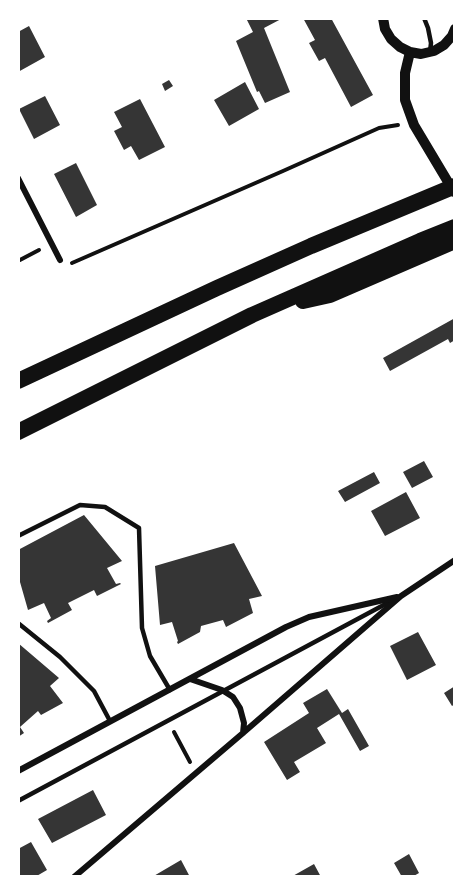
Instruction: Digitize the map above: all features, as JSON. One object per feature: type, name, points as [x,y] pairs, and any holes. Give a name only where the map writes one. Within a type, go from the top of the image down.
[{"type":"highway","points":[[18,381],[350,229],[455,186]]},
{"type":"highway","points":[[18,432],[252,315],[455,227]]},
{"type":"highway","points":[[266,310],[330,295],[455,241]]},
{"type":"street","points":[[383,18],[385,29],[391,39],[400,48],[410,52],[421,54],[430,52],[444,45],[454,33]]},
{"type":"street","points":[[410,52],[405,73],[405,100],[414,125],[455,193]]},
{"type":"street","points":[[18,178],[60,260]]},
{"type":"street","points":[[74,877],[401,596],[455,560]]},
{"type":"street","points":[[18,771],[286,627],[309,617],[401,596]]},
{"type":"street","points":[[190,679],[222,690],[233,697],[240,708],[243,733]]},
{"type":"lane","points":[[424,18],[431,43],[430,52]]},
{"type":"lane","points":[[18,536],[80,505],[105,507],[139,528],[142,628],[150,656],[170,690]]},
{"type":"lane","points":[[18,801],[401,596]]},
{"type":"lane","points":[[18,623],[60,657],[94,691],[110,721]]},
{"type":"path","points":[[60,260],[70,264],[379,128],[393,124],[414,125]]},
{"type":"path","points":[[18,261],[52,244]]},
{"type":"path","points":[[173,731],[191,763]]},
{"type":"building","points":[[246,18],[283,18],[264,28],[290,92],[265,103],[259,91],[257,92],[236,41],[253,32]]},
{"type":"building","points":[[303,18],[331,18],[373,95],[351,107],[325,58],[319,61],[309,43],[315,40]]},
{"type":"building","points":[[29,26],[45,57],[18,72],[18,32]]},
{"type":"building","points":[[169,80],[173,86],[165,91],[162,84]]},
{"type":"building","points":[[245,82],[259,109],[229,126],[214,100]]},
{"type":"building","points":[[45,96],[60,125],[34,139],[19,109]]},
{"type":"building","points":[[140,99],[165,147],[139,160],[131,146],[124,150],[114,131],[122,127],[114,112]]},
{"type":"building","points":[[76,163],[97,205],[76,217],[54,174]]},
{"type":"building","points":[[455,318],[455,340],[450,343],[448,339],[390,371],[383,358]]},
{"type":"building","points":[[424,461],[433,477],[412,488],[403,472]]},
{"type":"building","points":[[374,472],[380,483],[345,502],[338,491]]},
{"type":"building","points":[[406,492],[420,518],[385,536],[371,511]]},
{"type":"building","points":[[84,515],[122,561],[107,568],[116,584],[121,584],[97,596],[94,590],[68,603],[72,610],[48,623],[47,621],[51,618],[44,603],[28,610],[18,575],[18,550]]},
{"type":"building","points":[[234,543],[262,596],[249,599],[253,613],[226,627],[223,620],[201,626],[200,632],[178,644],[172,622],[160,625],[155,566]]},
{"type":"building","points":[[418,632],[436,665],[407,680],[390,646]]},
{"type":"building","points":[[18,643],[59,678],[50,686],[63,703],[41,715],[38,711],[20,727],[24,733],[18,737]]},
{"type":"building","points":[[455,686],[455,704],[452,706],[444,693]]},
{"type":"building","points":[[327,689],[342,713],[348,709],[369,746],[360,751],[339,714],[317,728],[326,743],[294,762],[300,772],[287,780],[264,742],[309,713],[303,703]]},
{"type":"building","points":[[93,790],[106,815],[52,843],[38,819]]},
{"type":"building","points":[[31,842],[47,870],[35,877],[18,877],[18,849]]},
{"type":"building","points":[[409,854],[419,873],[412,877],[402,877],[394,863]]},
{"type":"building","points":[[181,860],[190,877],[152,877]]},
{"type":"building","points":[[314,864],[321,877],[291,877]]}]
